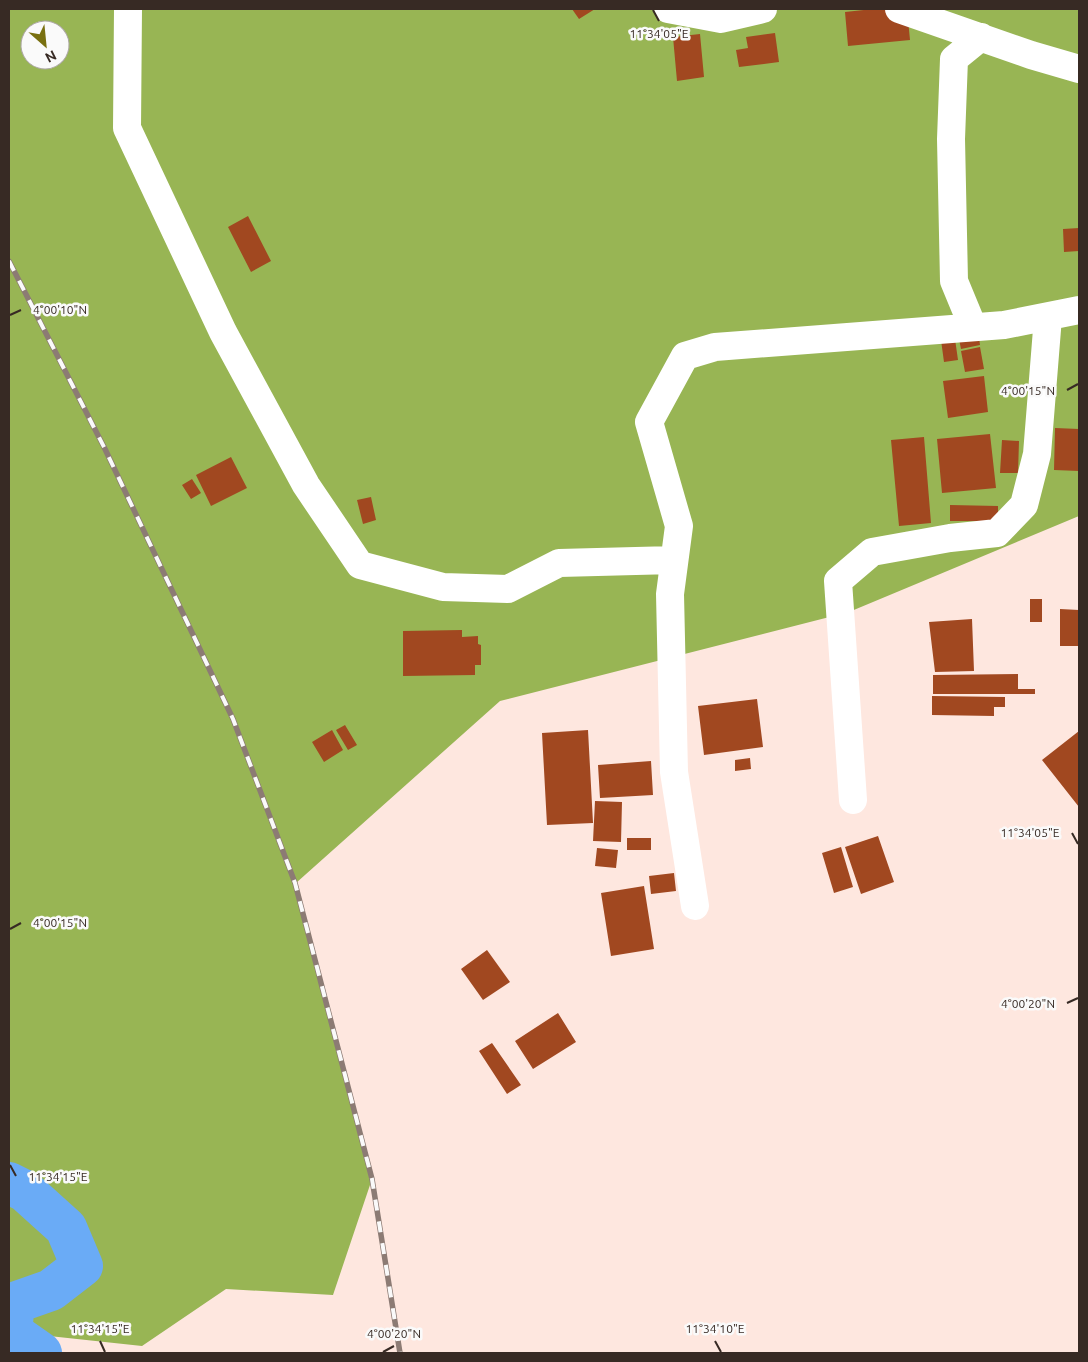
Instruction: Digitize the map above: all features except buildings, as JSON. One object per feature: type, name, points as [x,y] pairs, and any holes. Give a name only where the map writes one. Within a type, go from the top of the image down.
[{"type":"street","points":[[128,9],[126,128],[222,332],[306,486],[360,565],[442,587],[508,589],[559,563],[674,560]]},
{"type":"street","points":[[668,9],[721,19],[763,9]]},
{"type":"street","points":[[899,9],[1031,55],[1079,69]]},
{"type":"street","points":[[974,328],[954,281],[951,140],[954,59],[981,37]]},
{"type":"street","points":[[696,906],[674,772],[670,594],[679,526],[649,422],[685,356],[715,347],[1004,325],[1079,310]]},
{"type":"street","points":[[853,800],[838,581],[872,552],[950,538],[997,533],[1024,505],[1037,454],[1048,317]]},
{"type":"green space","points":[[9,9],[1079,9],[1079,516],[849,612],[500,701],[296,883],[372,1179],[333,1295],[226,1289],[142,1346],[12,1332],[9,1334]]},
{"type":"waterway","points":[[9,1183],[25,1191],[66,1228],[82,1266],[51,1290],[14,1303],[11,1332],[41,1353]]},
{"type":"railway","points":[[9,261],[105,449],[233,719],[295,883],[372,1179],[400,1353]]}]
